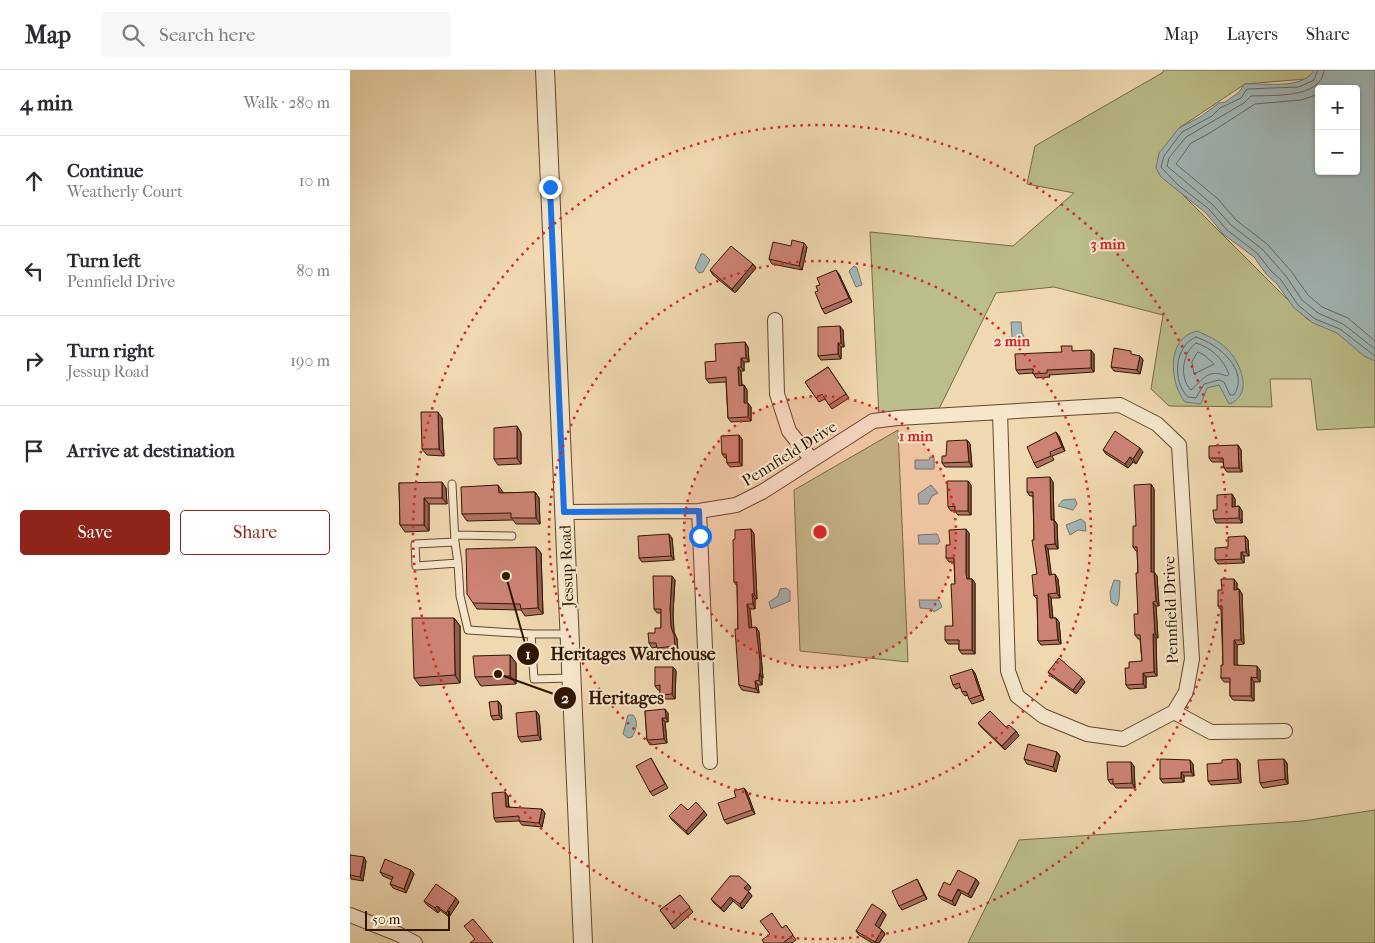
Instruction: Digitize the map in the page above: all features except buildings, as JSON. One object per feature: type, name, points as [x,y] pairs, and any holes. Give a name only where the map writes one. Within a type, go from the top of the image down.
[{"type":"street","name":"Jessup Road","points":[[546,70],[583,943]]},
{"type":"street","points":[[774,320],[777,394],[789,431],[812,460]]},
{"type":"street","name":"Pennfield Drive","points":[[564,512],[699,511],[736,505],[762,492],[873,421],[1120,405],[1157,424],[1179,445],[1192,659],[1186,692],[1174,712]]},
{"type":"street","points":[[1000,412],[1008,671],[1016,696],[1043,716],[1086,734],[1123,739],[1174,712],[1211,732],[1285,731]]},
{"type":"street","points":[[699,511],[710,762]]},
{"type":"street","points":[[350,915],[381,926],[415,943]]},
{"type":"lane","points":[[452,484],[460,596],[468,630],[531,634],[569,634]]},
{"type":"lane","points":[[458,563],[416,566],[415,544],[455,538],[512,536]]},
{"type":"lane","points":[[531,634],[534,679],[571,678]]},
{"type":"green space","points":[[1164,70],[1321,70],[1306,79],[1245,84],[1179,128],[1156,168],[1307,319],[1375,349],[1375,427],[1317,430],[1311,379],[1270,379],[1272,407],[1169,406],[1151,389],[1163,315],[1054,287],[996,293],[939,409],[879,417],[870,232],[1013,246],[1074,193],[1027,184],[1035,146],[1162,73]]},
{"type":"green space","points":[[898,430],[908,662],[800,651],[794,490]]},
{"type":"green space","points":[[1375,810],[1375,943],[968,943],[1019,840],[1303,821]]},
{"type":"water","points":[[1314,70],[1375,70],[1375,361],[1364,356],[1337,333],[1313,323],[1294,308],[1254,257],[1223,234],[1206,213],[1161,177],[1156,168],[1159,153],[1179,128],[1200,117],[1219,103],[1225,102],[1238,93],[1245,84],[1283,84],[1309,76]]},
{"type":"water","points":[[701,254],[704,254],[710,260],[703,272],[699,273],[695,268]]},
{"type":"water","points":[[854,266],[857,268],[862,285],[856,287],[849,271]]},
{"type":"water","points":[[1011,322],[1021,322],[1024,336],[1021,344],[1012,338]]},
{"type":"water","points":[[1197,331],[1213,338],[1224,346],[1237,362],[1243,378],[1243,386],[1237,400],[1229,404],[1219,385],[1207,388],[1201,404],[1185,402],[1180,394],[1174,373],[1173,362],[1175,352],[1187,335]]},
{"type":"water","points":[[930,457],[934,457],[934,469],[915,469],[915,460],[929,460]]},
{"type":"water","points":[[931,485],[938,493],[932,496],[928,504],[919,504],[918,494]]},
{"type":"water","points":[[1075,499],[1077,504],[1073,510],[1058,506],[1063,500]]},
{"type":"water","points":[[1081,519],[1085,522],[1086,531],[1078,530],[1070,535],[1066,525]]},
{"type":"water","points":[[937,534],[940,541],[938,544],[919,544],[918,535]]},
{"type":"water","points":[[1114,580],[1120,581],[1117,606],[1111,602],[1110,592]]},
{"type":"water","points":[[786,588],[790,591],[790,601],[771,609],[769,602],[778,596],[780,589]]},
{"type":"water","points":[[919,600],[939,600],[942,607],[934,612],[932,609],[920,608]]},
{"type":"water","points":[[628,715],[633,715],[635,718],[636,729],[632,737],[628,738],[623,734]]},
{"type":"place","name":"Heritages Warehouse","points":[[506,576]]},
{"type":"place","name":"Heritages","points":[[498,674]]},
{"type":"route","points":[[550,187],[564,512],[699,511],[700,536]]}]
